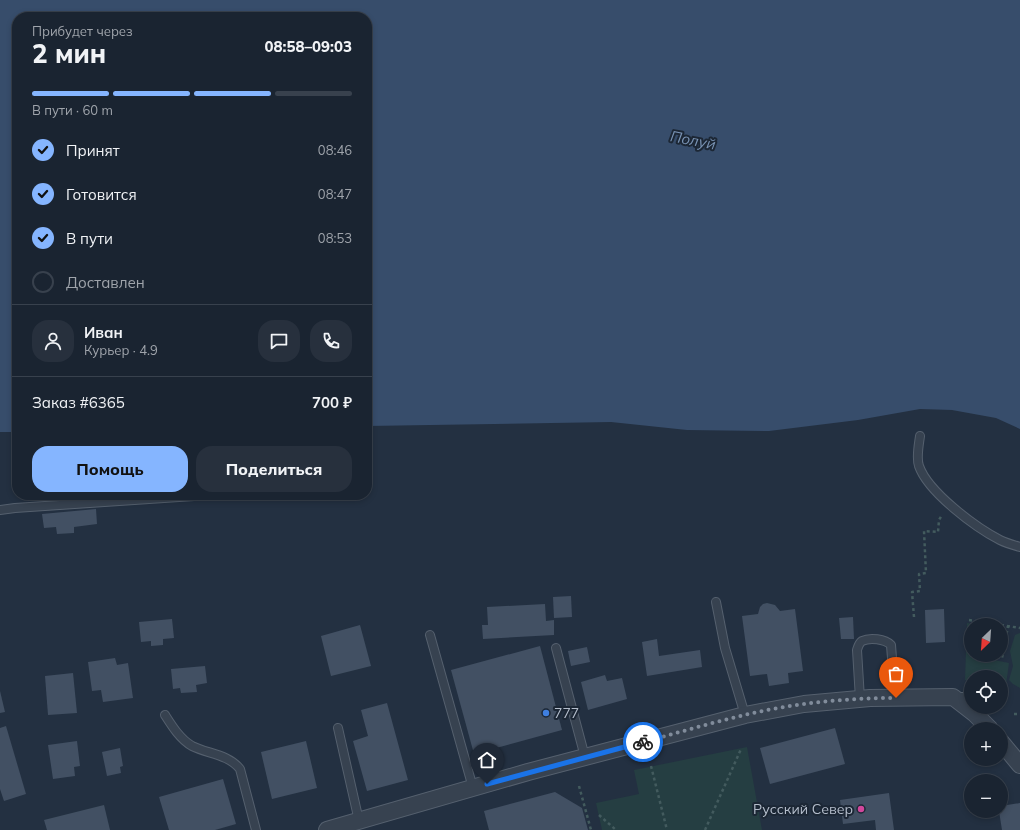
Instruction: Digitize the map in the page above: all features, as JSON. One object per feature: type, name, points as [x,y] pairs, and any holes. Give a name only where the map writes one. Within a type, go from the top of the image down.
[{"type":"street","points":[[327,830],[585,757],[744,716],[804,704],[860,699],[953,697],[983,722]]},
{"type":"street","points":[[1008,750],[1020,765]]},
{"type":"lane","points":[[920,436],[918,464],[924,479],[948,503],[979,526],[1000,540],[1020,547]]},
{"type":"lane","points":[[0,510],[134,500]]},
{"type":"lane","points":[[716,602],[725,648],[744,716]]},
{"type":"lane","points":[[430,634],[473,788]]},
{"type":"lane","points":[[860,699],[857,650],[858,645],[867,640],[882,640],[891,645],[896,698]]},
{"type":"lane","points":[[556,648],[585,757]]},
{"type":"lane","points":[[953,697],[964,697]]},
{"type":"lane","points":[[165,715],[174,730],[192,745],[235,763],[240,770],[256,830]]},
{"type":"lane","points":[[338,728],[359,821]]},
{"type":"path","points":[[914,617],[912,592],[920,591],[919,574],[926,573],[924,532],[938,532],[939,520],[948,503]]},
{"type":"path","points":[[1008,626],[1020,628]]},
{"type":"path","points":[[1014,714],[1020,714]]},
{"type":"path","points":[[705,830],[741,749]]},
{"type":"path","points":[[651,766],[667,830]]},
{"type":"path","points":[[579,786],[591,830]]},
{"type":"path","points":[[598,815],[616,830]]},
{"type":"green space","points":[[1020,633],[1020,688],[1009,680],[1013,666],[1010,651],[1015,635]]},
{"type":"green space","points":[[966,662],[1009,663],[1008,670],[965,670]]},
{"type":"green space","points":[[747,747],[762,830],[602,830],[596,803],[639,794],[634,770]]},
{"type":"water","name":"Полуй","points":[[0,0],[1020,0],[1020,429],[996,418],[952,410],[920,409],[858,420],[769,431],[687,430],[611,422],[372,426],[372,12],[12,12],[12,432],[0,432]]},
{"type":"building","points":[[96,509],[97,524],[74,527],[74,533],[57,534],[56,527],[44,528],[42,514]]},
{"type":"building","points":[[571,596],[572,617],[554,618],[553,597]]},
{"type":"building","points":[[767,603],[775,605],[780,611],[795,609],[803,671],[788,673],[789,683],[769,686],[767,674],[750,676],[742,616],[758,614],[760,607]]},
{"type":"building","points":[[545,604],[546,621],[554,620],[554,635],[483,639],[482,625],[488,625],[487,607]]},
{"type":"building","points":[[944,609],[945,642],[926,643],[925,610]]},
{"type":"building","points":[[853,617],[854,639],[841,639],[839,618]]},
{"type":"building","points":[[172,619],[174,638],[163,639],[163,645],[151,646],[151,641],[141,642],[139,622]]},
{"type":"building","points":[[360,625],[371,666],[331,676],[321,636]]},
{"type":"building","points":[[657,639],[659,656],[700,650],[702,667],[647,676],[642,642]]},
{"type":"building","points":[[540,646],[562,730],[474,754],[451,670]]},
{"type":"building","points":[[587,647],[590,662],[571,666],[568,651]]},
{"type":"building","points":[[115,658],[117,665],[128,663],[133,698],[103,702],[101,690],[92,691],[88,662]]},
{"type":"building","points":[[205,666],[207,683],[196,685],[197,692],[181,693],[180,688],[173,689],[171,669]]},
{"type":"building","points":[[73,673],[77,713],[48,715],[45,676]]},
{"type":"building","points":[[605,675],[607,681],[622,678],[627,699],[588,710],[581,682]]},
{"type":"building","points":[[0,691],[5,712],[0,713]]},
{"type":"building","points":[[387,703],[408,780],[367,791],[353,741],[368,736],[361,710]]},
{"type":"building","points":[[6,726],[26,794],[4,801],[0,789],[0,728]]},
{"type":"building","points":[[835,728],[845,764],[770,784],[760,748]]},
{"type":"building","points":[[77,741],[80,766],[74,767],[75,776],[53,779],[48,745]]},
{"type":"building","points":[[306,741],[317,788],[272,799],[261,752]]},
{"type":"building","points":[[120,748],[123,766],[120,767],[121,773],[107,776],[102,752]]},
{"type":"building","points":[[223,779],[236,824],[215,830],[169,830],[159,797]]},
{"type":"building","points":[[555,792],[582,808],[588,830],[489,830],[484,811]]},
{"type":"building","points":[[889,793],[894,830],[876,830],[875,820],[843,824],[840,800]]},
{"type":"building","points":[[1020,803],[1020,830],[1002,830],[1000,818],[1008,818],[1008,805]]},
{"type":"building","points":[[104,805],[110,830],[47,830],[44,820]]},
{"type":"way so far","points":[[643,742],[777,708],[845,700],[896,698]]},
{"type":"place","name":"777","points":[[546,713]]},
{"type":"place","name":"Русский Север","points":[[861,809]]},
{"type":"route","points":[[487,784],[643,742]]}]
